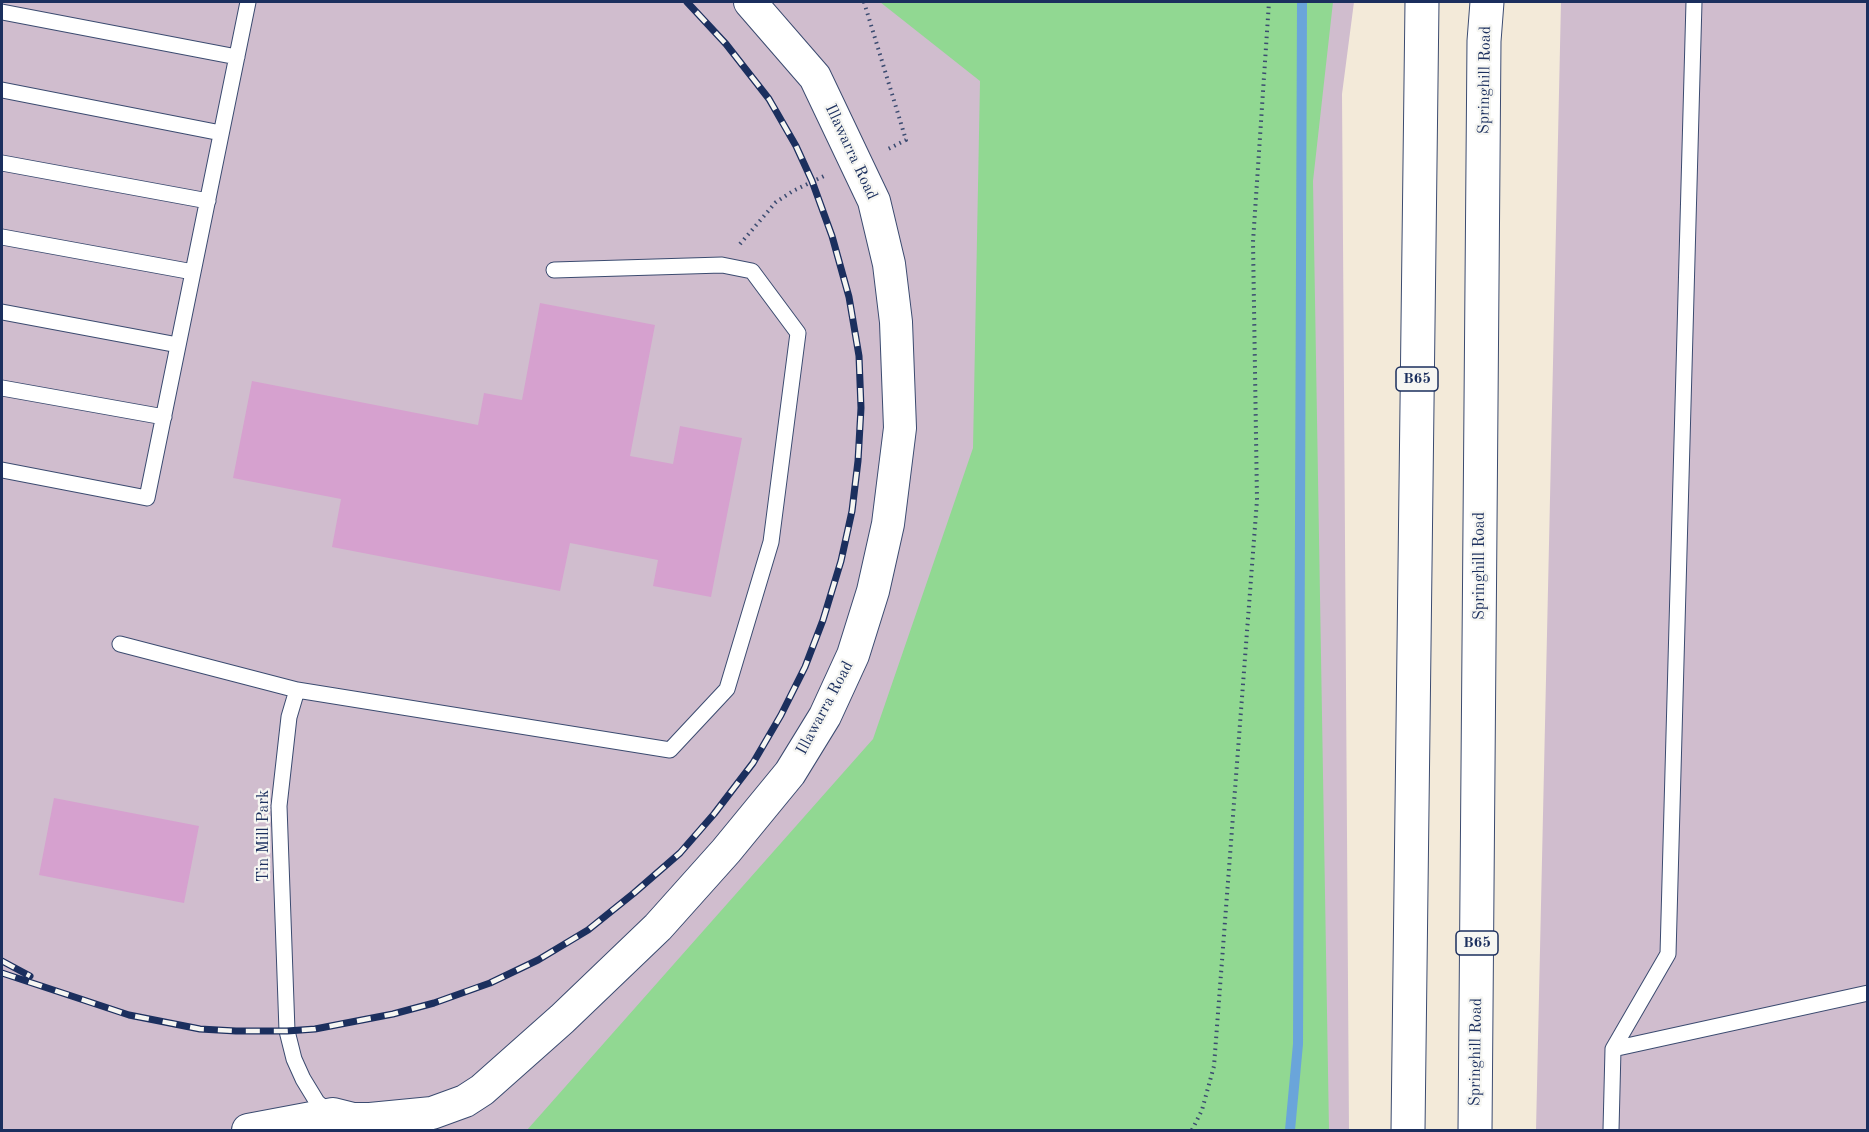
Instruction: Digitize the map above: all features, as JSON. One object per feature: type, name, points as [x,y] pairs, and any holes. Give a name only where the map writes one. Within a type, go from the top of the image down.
[{"type":"main road","name":"B65","points":[[1408,1131],[1422,2]]},
{"type":"main road","name":"Springhill Road","points":[[1475,1131],[1484,64],[1487,2]]},
{"type":"street","name":"Illawarra Road","points":[[248,1131],[333,1114],[353,1119],[370,1119],[432,1113],[465,1101],[507,1070],[658,927],[726,851],[790,773],[825,716],[853,655],[873,591],[888,524],[900,429],[897,322],[889,264],[874,201],[815,77],[750,2]]},
{"type":"lane","points":[[2,470],[147,498],[248,2]]},
{"type":"lane","points":[[1611,1131],[1613,1049],[1668,954],[1694,2]]},
{"type":"lane","points":[[2,12],[237,57]]},
{"type":"lane","points":[[2,90],[221,133]]},
{"type":"lane","points":[[2,163],[208,201]]},
{"type":"lane","points":[[2,237],[193,272]]},
{"type":"lane","points":[[120,644],[297,690],[670,750],[727,689],[771,542],[798,333],[752,271],[722,265],[554,270]]},
{"type":"lane","points":[[2,312],[178,345]]},
{"type":"lane","points":[[2,388],[164,417]]},
{"type":"lane","name":"Tin Mill Park","points":[[297,690],[289,717],[279,806],[287,1031],[294,1059],[303,1079],[321,1107],[333,1114]]},
{"type":"lane","points":[[1613,1049],[1868,993]]},
{"type":"path","points":[[1192,1131],[1202,1110],[1214,1066],[1257,500],[1253,242],[1269,2]]},
{"type":"shaded area","points":[[2,2],[1354,2],[1342,94],[1349,1130],[2,1130]]},
{"type":"shaded area","points":[[1561,2],[1867,2],[1867,1130],[1536,1130]]},
{"type":"green space","points":[[880,2],[1333,2],[1313,181],[1329,1130],[527,1130],[873,739],[973,448],[980,81]]},
{"type":"building","points":[[540,303],[655,325],[630,456],[673,464],[680,426],[742,438],[711,597],[653,586],[658,560],[570,543],[560,591],[332,547],[341,499],[233,478],[252,381],[478,425],[484,393],[522,400]]},
{"type":"building","points":[[54,798],[199,826],[184,903],[39,875]]},
{"type":"waterway","points":[[1290,1130],[1298,1044],[1302,2]]},
{"type":"railway","points":[[2,973],[129,1015],[200,1029],[236,1031],[315,1029],[393,1014],[434,1003],[490,983],[538,960],[588,930],[680,853],[714,814],[753,763],[805,667],[823,620],[841,561],[852,511],[858,461],[861,408],[859,356],[849,297],[832,236],[812,181],[796,146],[769,99],[726,44],[687,2]]},
{"type":"railway","points":[[2,961],[30,976]]}]
